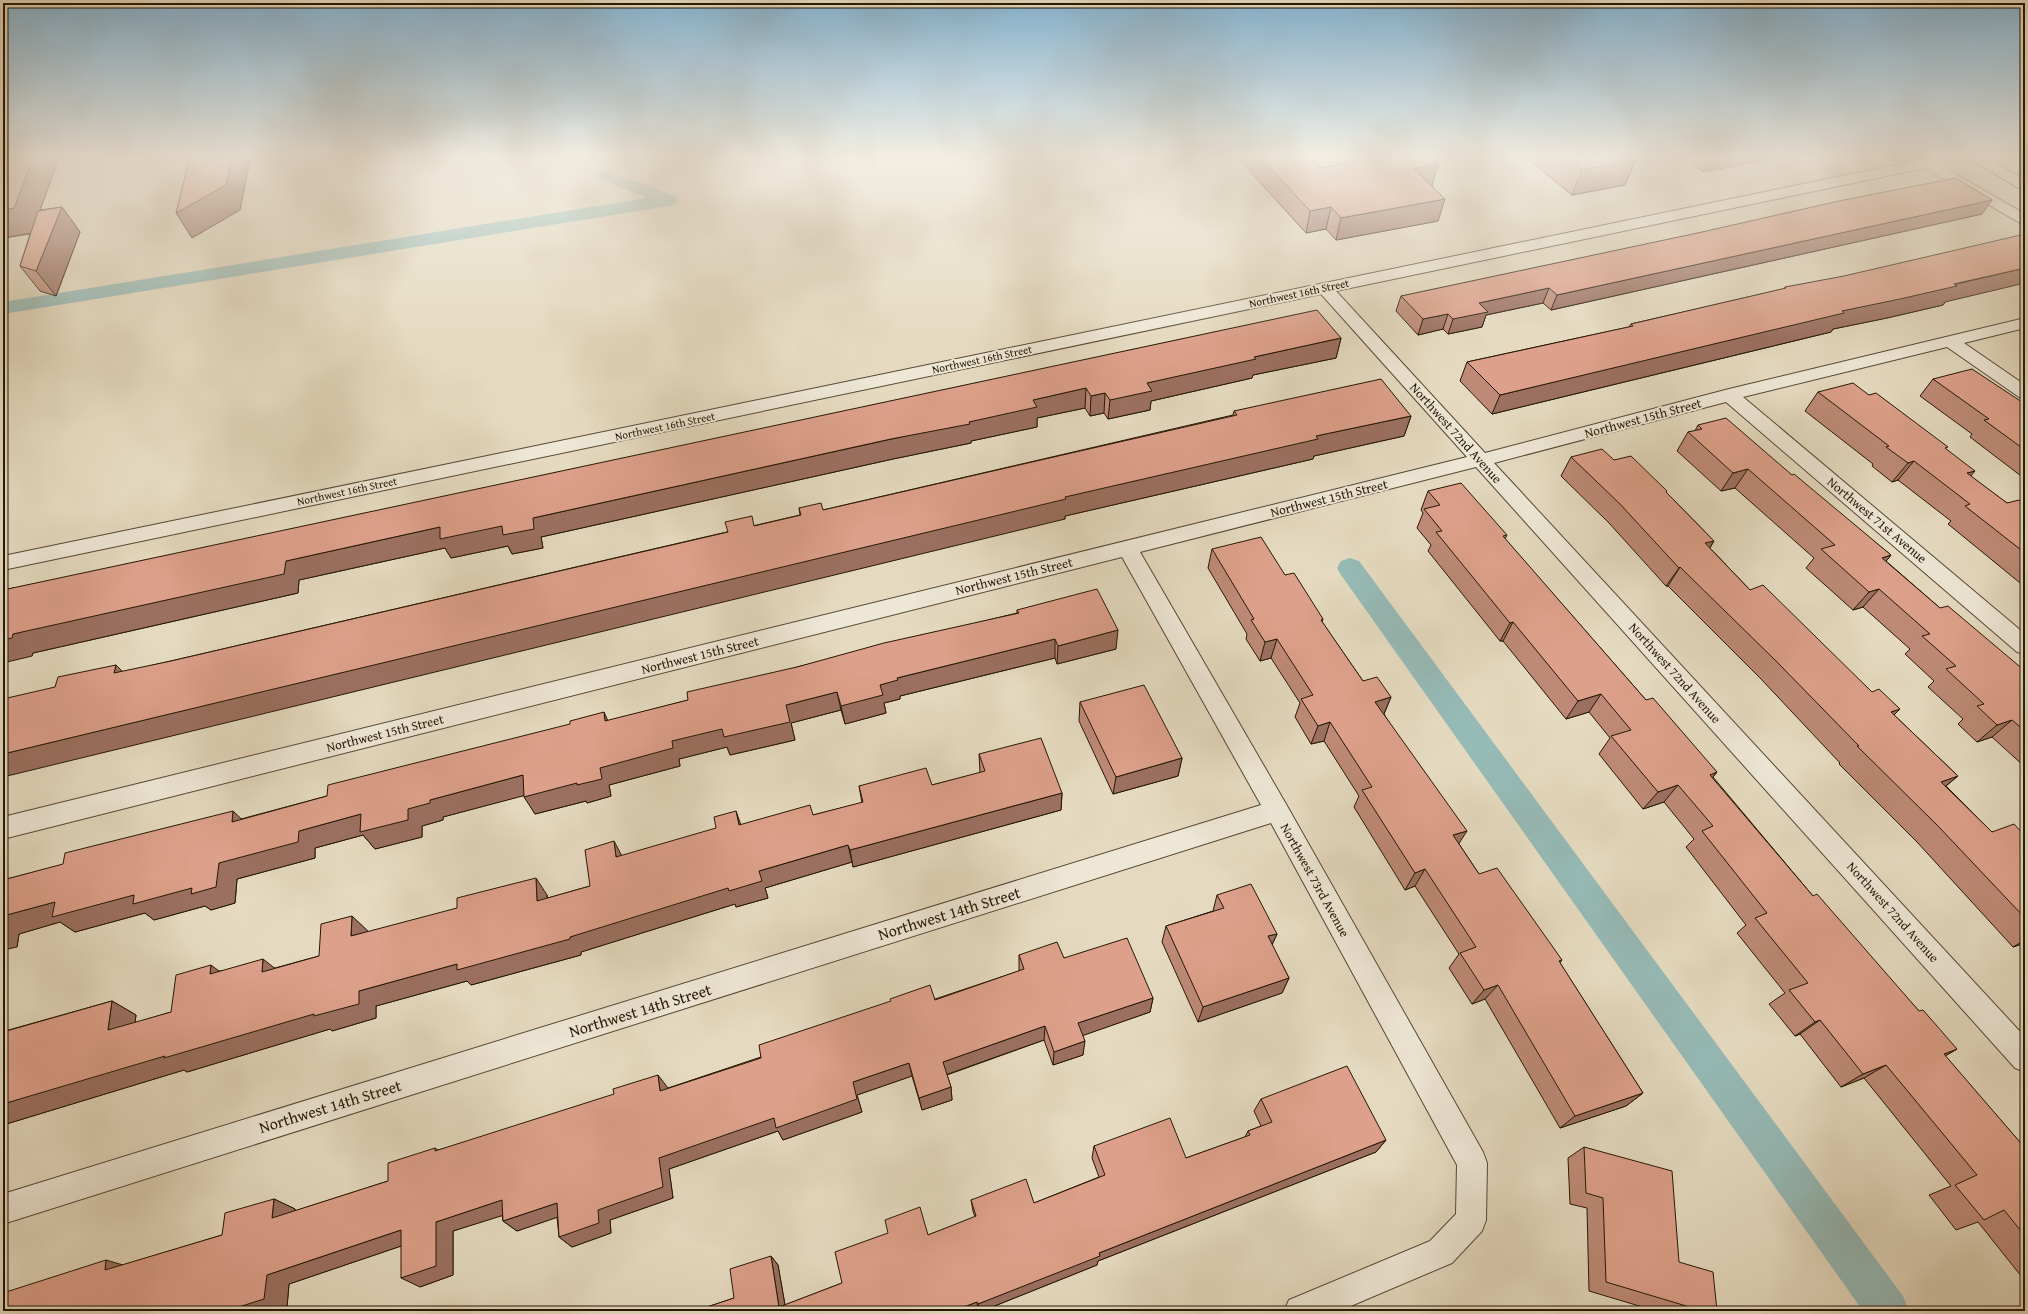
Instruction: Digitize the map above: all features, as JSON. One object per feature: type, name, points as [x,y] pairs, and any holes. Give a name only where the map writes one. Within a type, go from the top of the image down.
[{"type":"street","name":"Northwest 16th Street","points":[[3,563],[1666,217]]},
{"type":"street","name":"Northwest 72nd Avenue","points":[[1324,288],[2025,1058]]},
{"type":"street","name":"Northwest 15th Street","points":[[3,828],[1481,460],[1729,395],[2025,323]]},
{"type":"street","points":[[1950,341],[2025,393]]},
{"type":"street","name":"Northwest 71st Avenue","points":[[1729,395],[2025,646]]},
{"type":"street","name":"Northwest 73rd Avenue","points":[[1126,548],[1277,811],[1472,1163],[1472,1220],[1441,1252],[1300,1311]]},
{"type":"street","name":"Northwest 14th Street","points":[[3,1208],[1277,811]]},
{"type":"building","points":[[36,217],[58,217],[36,271],[20,266]]},
{"type":"building","points":[[1767,217],[1913,217],[1557,295],[1549,288],[1479,303],[1488,312],[1453,319],[1448,314],[1423,319],[1401,296]]},
{"type":"building","points":[[2025,234],[2025,268],[1954,284],[1957,286],[1842,311],[1844,313],[1500,395],[1467,362],[1633,326],[1631,324],[1786,288],[1785,287],[1844,276]]},
{"type":"building","points":[[1317,310],[1341,338],[1254,357],[1256,359],[1147,383],[1152,391],[1110,400],[1105,393],[1091,396],[1086,388],[1033,400],[1037,407],[969,422],[970,424],[891,439],[533,518],[534,529],[503,535],[502,526],[440,539],[440,527],[286,561],[284,574],[13,634],[12,638],[3,640],[3,590]]},
{"type":"building","points":[[1972,369],[2025,404],[2025,450],[1984,420],[1989,419],[1933,379]]},
{"type":"building","points":[[1381,379],[1411,416],[1316,436],[1318,439],[1065,497],[1066,499],[3,754],[3,699],[55,687],[58,677],[116,665],[114,673],[171,661],[728,532],[725,522],[752,516],[754,526],[801,515],[799,508],[821,503],[823,510],[1237,415],[1234,411]]},
{"type":"building","points":[[1853,383],[1869,395],[1876,393],[1948,447],[1945,448],[1975,471],[1967,473],[2007,503],[2019,500],[2025,505],[2025,553],[1965,506],[1970,504],[1914,461],[1908,463],[1886,447],[1889,446],[1818,392]]},
{"type":"building","points":[[1726,418],[1792,475],[1794,474],[1891,555],[1882,558],[1940,608],[1948,606],[2025,671],[2025,731],[2012,720],[1997,725],[1977,706],[1984,704],[1946,669],[1956,666],[1922,636],[1930,634],[1879,589],[1869,592],[1821,549],[1835,545],[1748,469],[1733,473],[1688,432],[1702,429],[1698,425]]},
{"type":"building","points":[[1602,449],[1614,460],[1631,456],[1667,491],[1666,492],[1714,541],[1705,543],[1750,590],[1763,585],[1872,692],[1879,689],[1900,709],[1891,712],[1958,776],[1941,782],[1992,832],[2014,824],[2025,836],[2025,918],[1938,826],[1857,746],[1859,746],[1776,661],[1680,567],[1679,568],[1620,504],[1571,457]]},
{"type":"building","points":[[1461,483],[1507,535],[1503,536],[1646,700],[1653,698],[1717,772],[1710,775],[1813,896],[1817,894],[1919,1011],[1923,1010],[1957,1049],[1944,1054],[2025,1148],[2025,1236],[2004,1210],[1984,1220],[1955,1185],[1977,1175],[1886,1065],[1863,1074],[1820,1020],[1815,1022],[1789,990],[1808,983],[1755,918],[1767,913],[1702,831],[1713,826],[1678,785],[1658,792],[1611,736],[1631,730],[1601,694],[1578,701],[1513,622],[1510,623],[1436,532],[1442,531],[1424,509],[1440,505],[1428,491]]},
{"type":"building","points":[[1261,537],[1285,575],[1294,573],[1323,619],[1321,620],[1363,681],[1377,677],[1391,697],[1375,702],[1467,831],[1453,835],[1479,874],[1497,868],[1562,960],[1559,961],[1643,1093],[1575,1116],[1498,985],[1484,990],[1460,953],[1476,947],[1425,869],[1415,873],[1362,790],[1372,787],[1330,722],[1318,726],[1301,699],[1313,695],[1277,639],[1265,642],[1251,620],[1254,619],[1212,549]]},
{"type":"building","points":[[1097,589],[1118,630],[1058,646],[1055,639],[897,678],[898,680],[880,685],[883,695],[841,706],[837,692],[786,705],[790,722],[724,737],[722,729],[672,741],[673,748],[600,768],[602,779],[577,785],[577,783],[524,797],[523,775],[430,800],[430,803],[408,809],[408,820],[360,832],[361,814],[299,831],[298,842],[219,863],[216,887],[191,894],[192,888],[133,904],[134,895],[52,917],[55,902],[3,916],[3,880],[63,864],[65,853],[233,811],[232,822],[327,796],[328,785],[570,724],[570,721],[604,712],[605,721],[688,700],[687,692],[797,667],[884,643],[1019,613],[1017,610]]},
{"type":"building","points":[[1144,685],[1182,758],[1116,777],[1080,702]]},
{"type":"building","points":[[1041,738],[1062,793],[850,850],[848,845],[759,871],[762,881],[729,891],[728,888],[570,937],[570,939],[457,970],[457,964],[359,991],[359,1004],[314,1016],[314,1014],[3,1104],[3,1032],[112,1001],[108,1030],[171,1012],[176,975],[211,965],[210,974],[263,959],[262,972],[319,956],[321,924],[352,916],[351,936],[457,908],[457,898],[536,878],[537,901],[590,886],[585,850],[614,841],[616,857],[716,828],[714,817],[736,811],[739,825],[810,805],[813,815],[863,802],[859,786],[926,768],[932,785],[985,771],[979,754]]},
{"type":"building","points":[[1251,884],[1277,934],[1268,936],[1289,978],[1203,1007],[1166,926],[1224,908],[1217,895]]},
{"type":"building","points":[[1127,938],[1153,998],[1078,1023],[1085,1041],[1054,1052],[1045,1026],[943,1062],[951,1087],[919,1098],[909,1063],[853,1082],[857,1099],[776,1128],[774,1118],[659,1158],[663,1187],[598,1210],[599,1223],[559,1237],[557,1203],[503,1221],[502,1200],[436,1222],[436,1266],[401,1278],[401,1230],[267,1275],[264,1299],[226,1311],[3,1311],[3,1293],[106,1260],[105,1270],[222,1235],[225,1213],[274,1199],[272,1218],[388,1181],[388,1163],[435,1148],[435,1151],[614,1094],[613,1089],[658,1075],[660,1091],[761,1058],[759,1045],[891,1001],[890,999],[930,985],[935,1000],[1024,969],[1019,955],[1057,942],[1064,958]]},
{"type":"building","points":[[1347,1066],[1386,1140],[1099,1253],[1100,1256],[978,1304],[977,1302],[953,1311],[695,1311],[734,1298],[730,1269],[771,1256],[779,1307],[842,1283],[835,1252],[888,1233],[885,1220],[920,1207],[928,1235],[976,1216],[971,1200],[1026,1179],[1034,1203],[1105,1175],[1094,1146],[1170,1118],[1186,1158],[1250,1135],[1248,1131],[1272,1122],[1261,1099]]},
{"type":"building","points":[[1584,1147],[1672,1171],[1679,1262],[1713,1272],[1717,1311],[1703,1311],[1606,1282],[1603,1198],[1586,1193]]},
{"type":"waterway","points":[[3,308],[562,217]]},
{"type":"waterway","points":[[1350,568],[1888,1311]]}]
